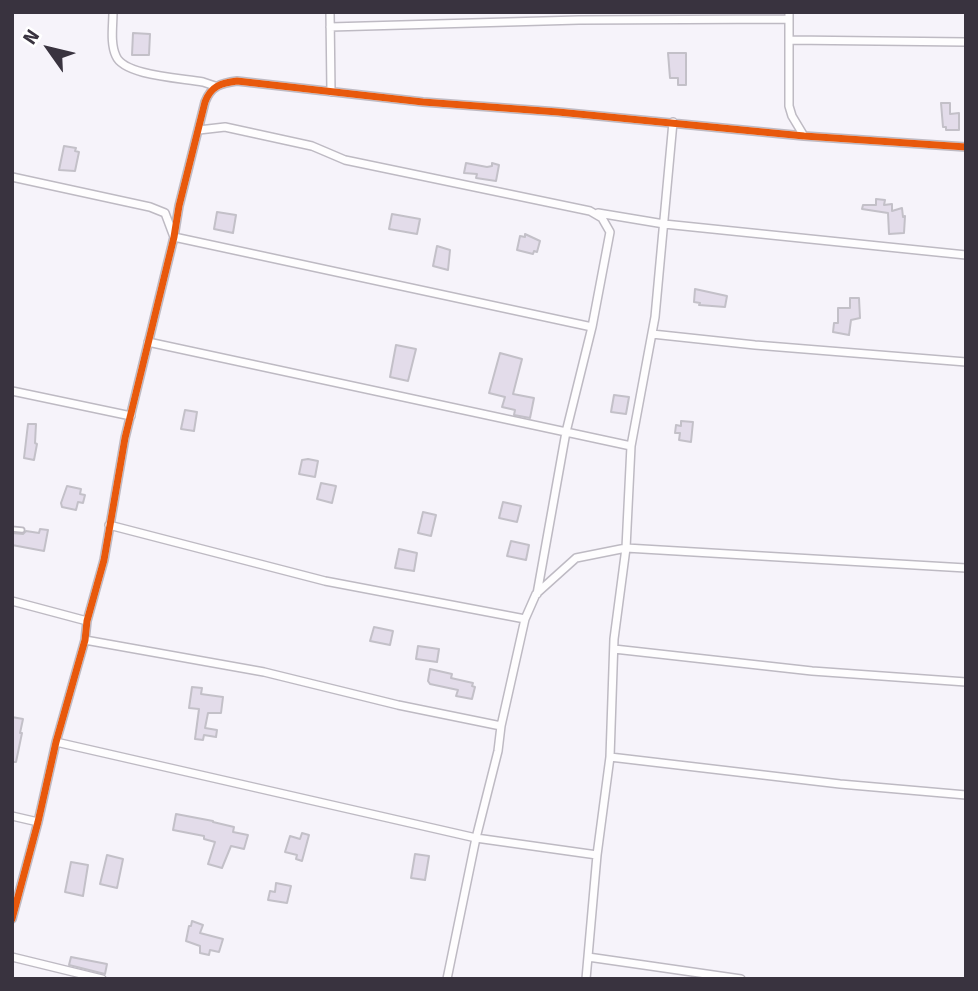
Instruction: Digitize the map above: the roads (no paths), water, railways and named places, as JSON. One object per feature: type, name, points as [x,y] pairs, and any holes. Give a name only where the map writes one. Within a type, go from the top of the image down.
[{"type":"street","points":[[113,12],[116,58],[128,68],[215,86]]},
{"type":"street","points":[[330,12],[331,92]]},
{"type":"street","points":[[330,27],[583,16],[789,16],[789,106],[804,136]]},
{"type":"street","points":[[789,40],[966,42]]},
{"type":"street","points":[[12,919],[104,560],[131,416],[179,206],[208,93],[215,86],[237,80],[423,102],[673,122],[804,136],[966,147]]},
{"type":"street","points":[[586,979],[597,855],[610,757],[614,649],[626,548],[631,446],[652,334],[673,122]]},
{"type":"street","points":[[199,130],[225,127],[312,146],[345,160],[596,213],[664,224],[966,255]]},
{"type":"street","points":[[12,177],[137,204],[165,213],[174,237]]},
{"type":"street","points":[[447,979],[476,838],[498,751],[500,726],[525,619],[536,594],[566,432],[592,327],[610,232],[596,213]]},
{"type":"street","points":[[174,237],[592,327]]},
{"type":"street","points":[[652,334],[966,362]]},
{"type":"street","points":[[148,342],[631,446]]},
{"type":"street","points":[[12,391],[131,416]]},
{"type":"street","points":[[109,525],[325,581],[525,619]]},
{"type":"street","points":[[536,594],[576,558],[626,548],[966,568]]},
{"type":"street","points":[[12,601],[87,621]]},
{"type":"street","points":[[85,640],[264,672],[398,705],[500,726]]},
{"type":"street","points":[[614,649],[812,671],[966,682]]},
{"type":"street","points":[[55,743],[476,838],[597,855]]},
{"type":"street","points":[[610,757],[840,784],[966,795]]},
{"type":"street","points":[[12,816],[38,822]]},
{"type":"street","points":[[12,957],[102,979]]},
{"type":"street","points":[[588,957],[741,979]]},
{"type":"lane","points":[[12,529],[22,530]]}]
